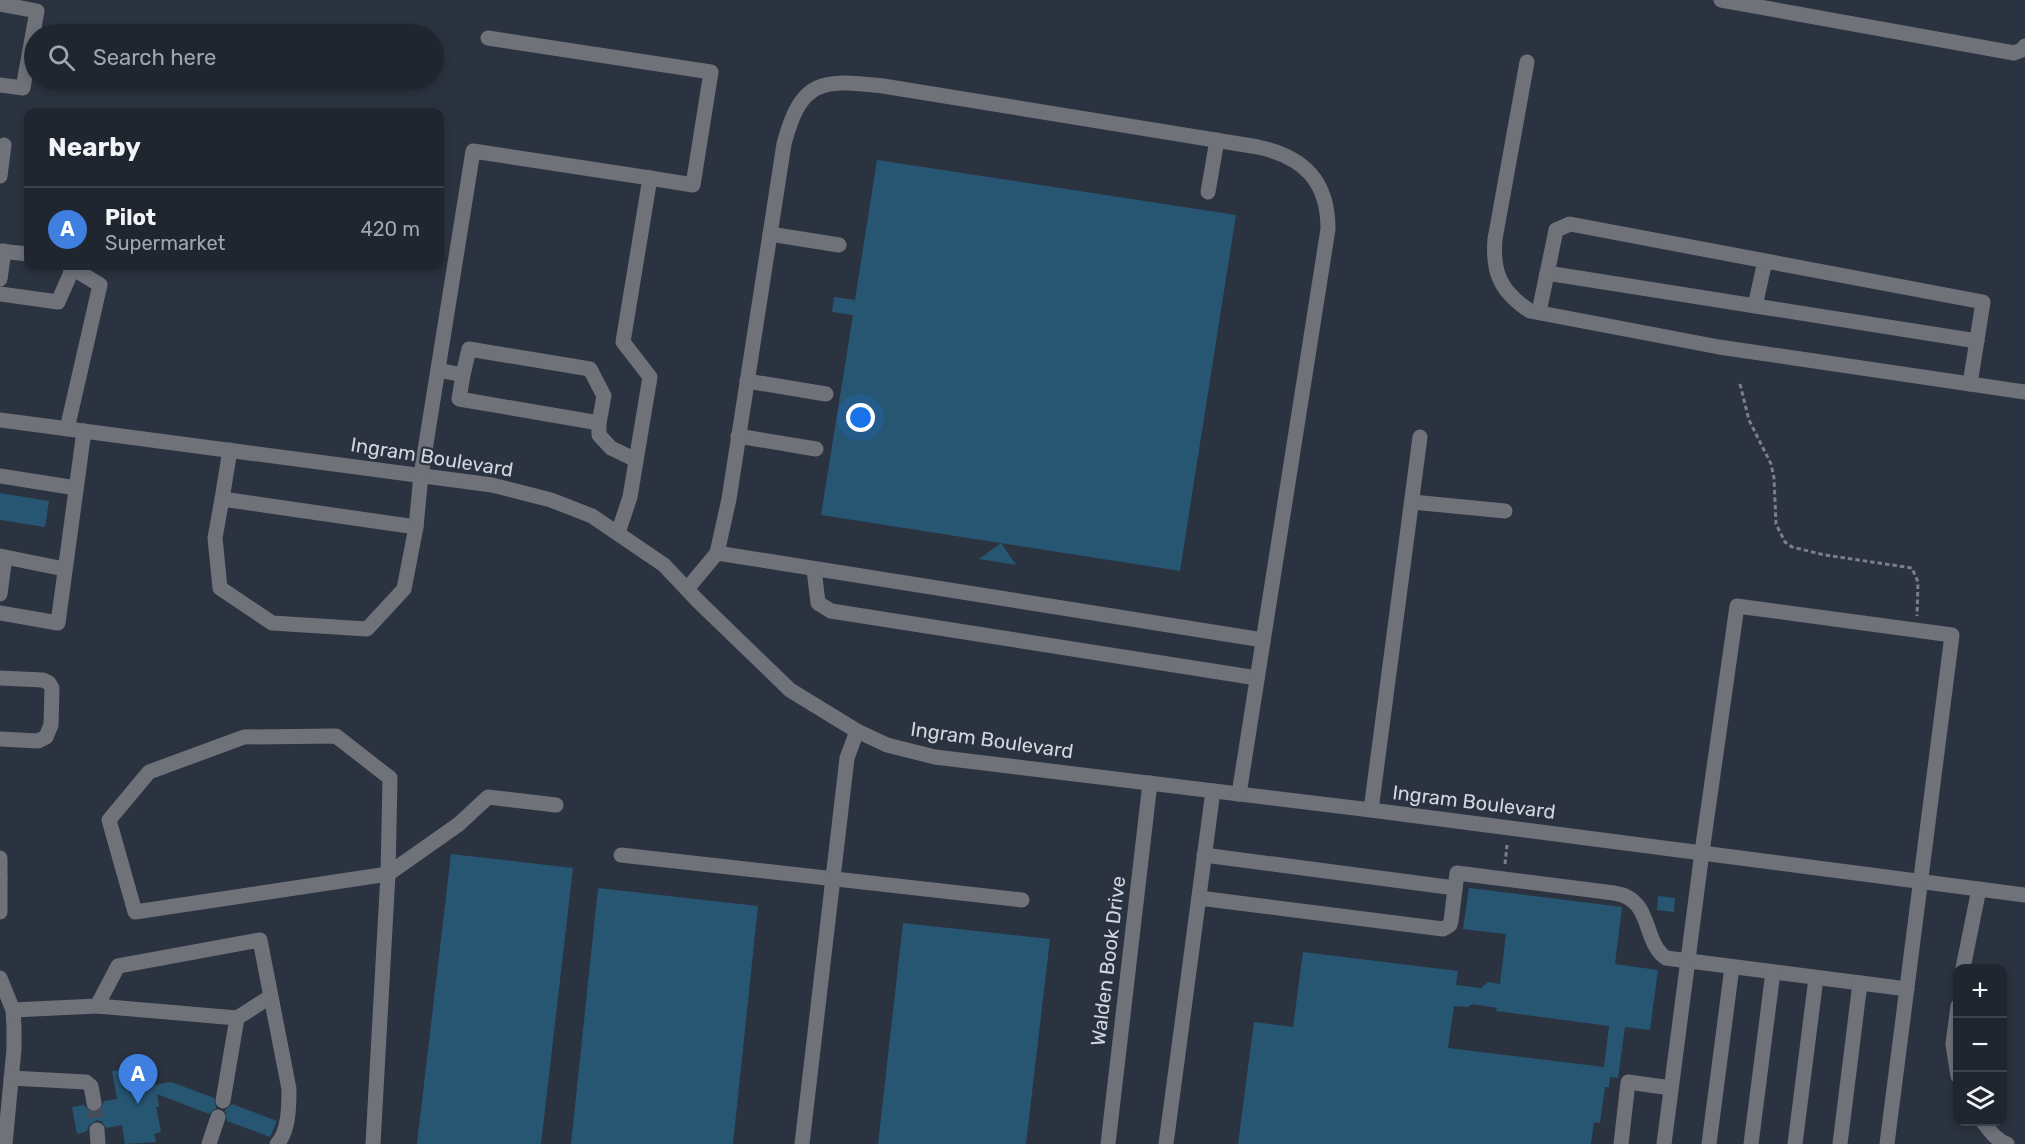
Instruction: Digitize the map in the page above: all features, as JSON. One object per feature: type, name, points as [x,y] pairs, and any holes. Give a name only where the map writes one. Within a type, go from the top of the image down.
[{"type":"street","points":[[1721,0],[2014,53],[2024,49],[2025,46]]},
{"type":"street","points":[[0,3],[37,11],[35,24]]},
{"type":"street","points":[[230,450],[215,538],[220,588],[272,623],[367,629],[404,589],[416,526],[420,475],[473,151],[693,185],[711,72],[488,38]]},
{"type":"street","points":[[1527,62],[1493,260],[1500,281],[1516,301],[1530,311],[1719,347],[2025,392]]},
{"type":"street","points":[[0,85],[23,88],[24,82]]},
{"type":"street","points":[[687,590],[717,553],[729,499],[784,144],[789,122],[809,92],[818,87],[843,82],[883,87],[1271,150],[1295,159],[1305,166],[1323,195],[1328,216],[1328,229],[1239,794]]},
{"type":"street","points":[[1208,192],[1217,140]]},
{"type":"street","points":[[0,176],[4,145]]},
{"type":"street","points":[[618,533],[630,497],[650,377],[622,342],[650,178]]},
{"type":"street","points":[[1539,312],[1556,230],[1570,224],[1983,302],[1970,384]]},
{"type":"street","points":[[770,234],[840,245]]},
{"type":"street","points":[[0,279],[2,251],[24,254]]},
{"type":"street","points":[[1755,306],[1765,261]]},
{"type":"street","points":[[0,294],[58,302],[70,270]]},
{"type":"street","points":[[67,429],[100,285],[76,270]]},
{"type":"street","points":[[1547,273],[1977,341]]},
{"type":"street","points":[[599,423],[459,399],[469,349],[590,369],[604,396],[599,435],[610,448],[636,460]]},
{"type":"street","points":[[438,370],[463,375]]},
{"type":"street","points":[[747,381],[826,394]]},
{"type":"street","name":"Ingram Boulevard","points":[[0,420],[492,485],[551,500],[592,516],[664,565],[790,690],[857,731],[887,745],[935,757],[1371,810],[2025,895]]},
{"type":"street","points":[[0,613],[58,623],[84,431]]},
{"type":"street","points":[[738,436],[816,449]]},
{"type":"street","points":[[1371,810],[1420,437]]},
{"type":"street","points":[[0,476],[76,488]]},
{"type":"street","points":[[222,499],[416,526]]},
{"type":"street","points":[[1412,501],[1505,511]]},
{"type":"street","points":[[717,553],[1263,640]]},
{"type":"street","points":[[0,594],[2,557],[64,569]]},
{"type":"street","points":[[814,569],[818,603],[831,611],[1257,678]]},
{"type":"street","points":[[1664,1144],[1737,606],[1952,635],[1887,1144]]},
{"type":"street","points":[[0,678],[43,680],[52,688],[51,725],[46,737],[38,741],[0,739]]},
{"type":"street","points":[[802,1144],[847,758],[857,731]]},
{"type":"street","points":[[373,1144],[388,874],[390,778],[336,736],[244,737],[149,772],[109,820],[135,912],[388,874],[459,824],[488,797],[556,805]]},
{"type":"street","name":"Walden Book Drive","points":[[1108,1144],[1150,783]]},
{"type":"street","points":[[1166,1144],[1213,791]]},
{"type":"street","points":[[621,855],[1022,900]]},
{"type":"street","points":[[1204,855],[1455,888]]},
{"type":"street","points":[[0,858],[0,912]]},
{"type":"street","points":[[1198,898],[1443,929],[1450,926],[1457,873],[1621,894],[1633,899],[1639,906],[1663,956],[1688,962],[1907,989]]},
{"type":"street","points":[[1964,964],[1979,889]]},
{"type":"street","points":[[97,1006],[117,966],[260,940],[289,1089],[289,1112],[280,1140],[276,1144]]},
{"type":"street","points":[[1709,1144],[1732,967]]},
{"type":"street","points":[[1752,1144],[1773,972]]},
{"type":"street","points":[[0,978],[13,1010],[14,1049],[5,1144]]},
{"type":"street","points":[[1795,1144],[1816,978]]},
{"type":"street","points":[[1840,1144],[1860,983]]},
{"type":"street","points":[[13,1010],[97,1006],[237,1018],[270,997]]},
{"type":"street","points":[[224,1101],[237,1018]]},
{"type":"street","points":[[1956,1018],[1953,1044],[1957,1072]]},
{"type":"street","points":[[11,1078],[86,1082],[91,1086],[94,1103]]},
{"type":"street","points":[[1621,1144],[1628,1082],[1664,1087]]},
{"type":"street","points":[[209,1144],[218,1117]]},
{"type":"street","points":[[1986,1126],[2001,1142],[2007,1144]]},
{"type":"path","points":[[1740,384],[1749,420],[1771,464],[1774,478],[1776,524],[1785,542],[1792,547],[1825,555],[1912,568],[1917,576],[1919,589],[1915,630]]},
{"type":"path","points":[[1504,868],[1507,845]]},
{"type":"building","points":[[877,160],[1236,215],[1180,571],[821,515],[853,315],[832,312],[834,297],[855,300]]},
{"type":"building","points":[[0,493],[49,501],[45,527],[0,520]]},
{"type":"building","points":[[1001,543],[1016,565],[979,559]]},
{"type":"building","points":[[451,854],[573,868],[541,1144],[417,1144]]},
{"type":"building","points":[[598,888],[758,906],[733,1144],[571,1144]]},
{"type":"building","points":[[1469,888],[1622,907],[1615,964],[1658,970],[1650,1030],[1625,1027],[1618,1078],[1610,1077],[1609,1087],[1605,1087],[1600,1123],[1594,1122],[1591,1144],[1238,1144],[1254,1022],[1293,1027],[1303,952],[1458,971],[1456,985],[1481,988],[1488,982],[1500,984],[1506,934],[1463,929]],"holes":[[[1472,1004],[1497,1008],[1496,1011],[1609,1026],[1604,1067],[1448,1048],[1454,1006],[1468,1007]]]},
{"type":"building","points":[[1658,896],[1675,898],[1674,912],[1657,910]]},
{"type":"building","points":[[903,923],[1050,939],[1026,1144],[878,1144]]},
{"type":"building","points":[[151,1065],[155,1085],[171,1082],[214,1098],[216,1108],[209,1114],[157,1094],[159,1107],[156,1107],[161,1132],[154,1134],[156,1142],[125,1144],[122,1125],[106,1128],[102,1122],[97,1120],[89,1125],[87,1131],[77,1134],[72,1107],[84,1105],[90,1112],[100,1111],[104,1101],[117,1099],[112,1071]]},
{"type":"building","points":[[232,1104],[277,1121],[270,1137],[227,1121],[225,1110]]},
{"type":"tunnel","points":[[94,1103],[97,1130]]},
{"type":"place","name":"Pilot","points":[[138,1104]]}]
